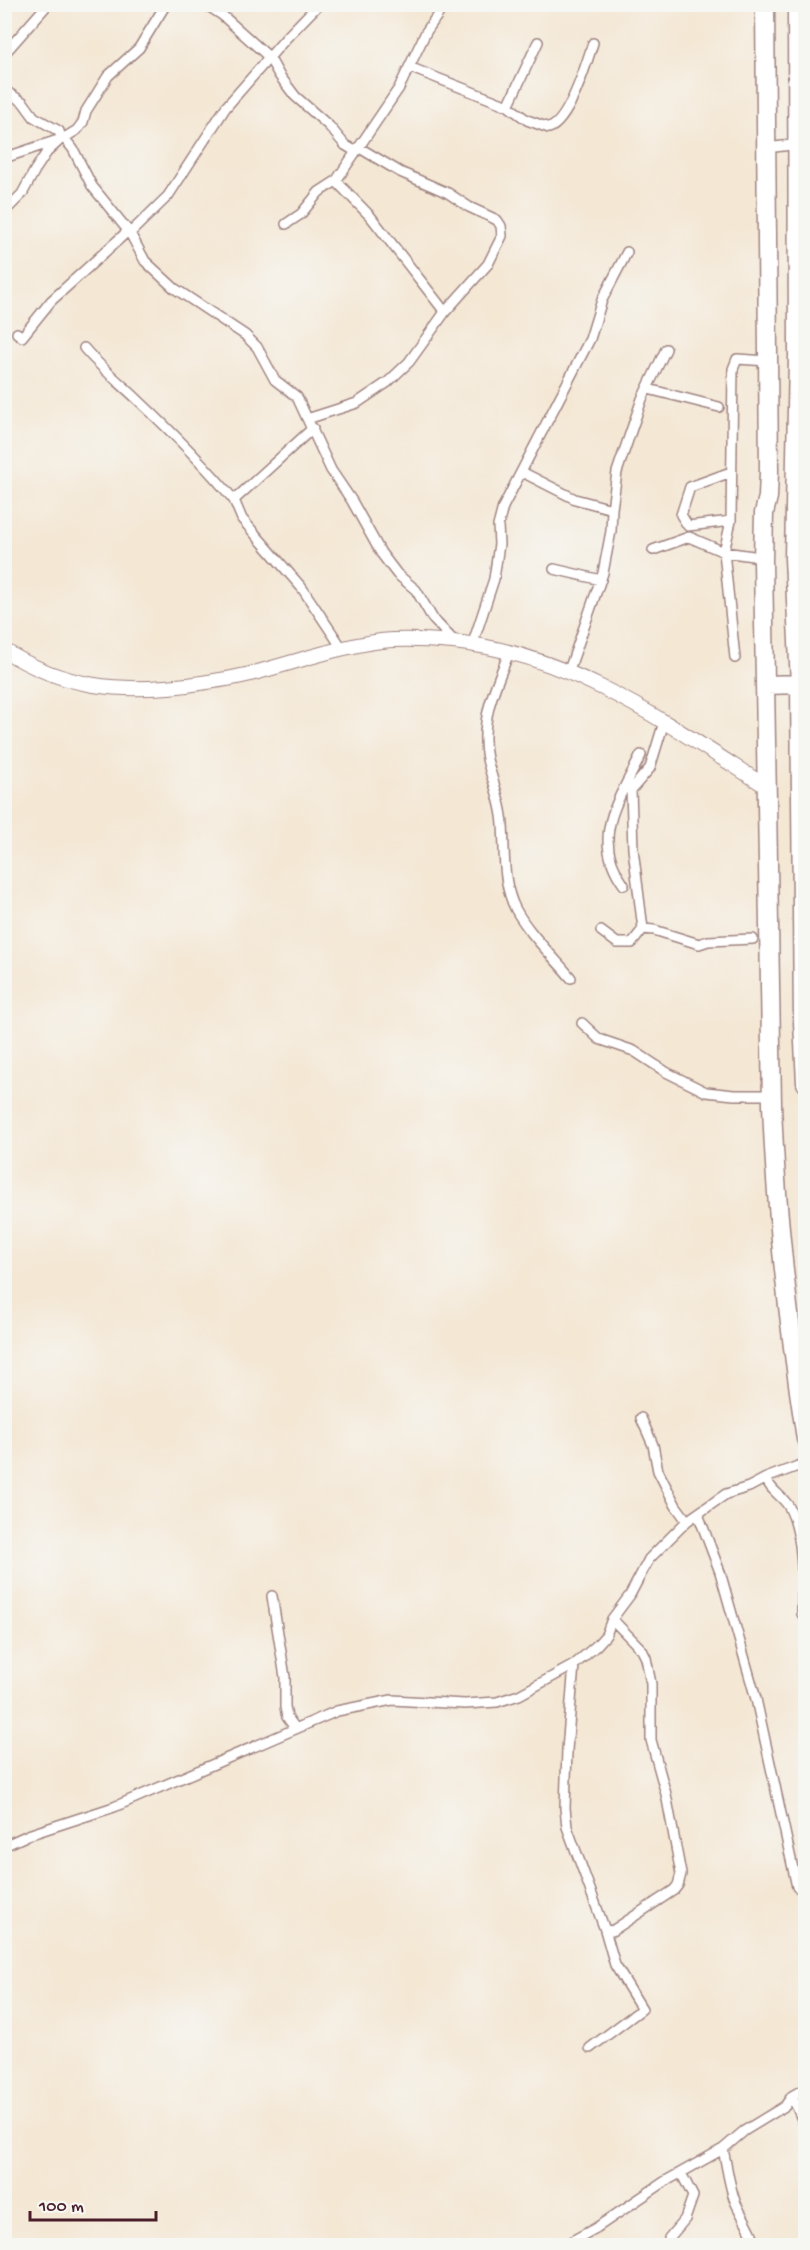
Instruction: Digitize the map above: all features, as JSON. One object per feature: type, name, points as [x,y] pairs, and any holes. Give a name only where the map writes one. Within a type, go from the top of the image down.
[{"type":"highway","points":[[765,4],[769,472],[763,561],[772,1095],[781,1244],[791,1342],[806,1439]]},
{"type":"highway","points":[[797,4],[801,144],[797,245],[798,358],[794,523],[804,814],[803,1022],[806,1083]]},
{"type":"highway","points":[[767,261],[797,245]]},
{"type":"highway","points":[[768,363],[798,358]]},
{"type":"highway","points":[[764,529],[794,523]]},
{"type":"highway","points":[[766,685],[800,684]]},
{"type":"highway","points":[[771,1029],[803,1022]]},
{"type":"street","points":[[4,54],[48,4]]},
{"type":"street","points":[[4,212],[22,194],[41,161],[62,139],[81,125],[86,111],[108,76],[139,48],[166,4]]},
{"type":"street","points":[[205,4],[222,15],[269,57],[295,96],[322,118],[345,145],[448,193],[500,223],[502,236],[488,264],[445,312],[409,362],[388,382],[357,403],[307,419]]},
{"type":"street","points":[[17,333],[22,338],[51,301],[168,196],[220,115],[269,57],[319,4]]},
{"type":"street","points":[[286,224],[301,214],[319,192],[336,181],[385,110],[426,33],[445,4]]},
{"type":"street","points":[[508,106],[538,42]]},
{"type":"street","points":[[409,67],[508,106],[527,120],[549,128],[556,126],[582,77],[593,43]]},
{"type":"street","points":[[4,90],[23,102],[34,117],[59,131],[62,139],[73,148],[92,186],[129,232],[145,261],[162,279],[245,335],[257,347],[275,380],[297,397],[331,470],[352,501],[381,553],[397,574],[416,590],[427,611],[455,642]]},
{"type":"street","points":[[4,158],[62,139]]},
{"type":"street","points":[[766,148],[801,144]]},
{"type":"street","points":[[336,181],[371,217],[445,312]]},
{"type":"street","points":[[472,646],[494,579],[499,544],[498,526],[503,507],[552,408],[590,339],[602,300],[627,252]]},
{"type":"street","points":[[84,348],[103,370],[137,398],[234,500],[242,519],[302,588],[342,648]]},
{"type":"street","points":[[568,673],[601,580],[612,531],[612,509],[617,472],[648,389],[666,349]]},
{"type":"street","points":[[735,658],[724,552],[731,521],[731,386],[737,359],[768,363]]},
{"type":"street","points":[[648,389],[719,407]]},
{"type":"street","points":[[234,500],[313,428]]},
{"type":"street","points":[[522,472],[575,499],[612,509]]},
{"type":"street","points":[[731,472],[690,487],[681,515],[688,526],[731,521]]},
{"type":"street","points":[[653,550],[689,537],[724,552],[753,556],[763,561]]},
{"type":"street","points":[[554,569],[601,580]]},
{"type":"street","points":[[4,650],[36,667],[75,682],[107,688],[140,690],[232,678],[342,648],[399,640],[455,642],[509,653],[568,673],[604,689],[664,722],[767,787]]},
{"type":"street","points":[[509,653],[488,712],[485,739],[487,758],[499,798],[503,824],[504,864],[515,909],[571,978]]},
{"type":"street","points":[[601,931],[617,943],[632,943],[643,929],[633,849],[631,790],[650,768],[664,722]]},
{"type":"street","points":[[624,885],[611,863],[607,846],[608,831],[617,800],[641,755]]},
{"type":"street","points":[[643,929],[654,930],[699,944],[708,941],[753,939]]},
{"type":"street","points":[[582,1023],[599,1039],[634,1051],[666,1072],[706,1092],[772,1095]]},
{"type":"street","points":[[640,1418],[653,1444],[658,1471],[676,1506],[687,1521]]},
{"type":"street","points":[[4,1846],[28,1835],[114,1808],[337,1711],[385,1701],[465,1704],[497,1702],[519,1695],[574,1665],[587,1655],[606,1635],[612,1618],[630,1595],[649,1559],[687,1521],[719,1497],[806,1463]]},
{"type":"street","points":[[766,1478],[768,1484],[789,1507],[796,1528],[803,1587],[802,1614]]},
{"type":"street","points":[[698,1514],[720,1572],[756,1699],[797,1887]]},
{"type":"street","points":[[272,1596],[285,1677],[285,1707],[287,1717],[295,1728]]},
{"type":"street","points":[[605,1930],[612,1931],[674,1890],[681,1874],[666,1794],[651,1740],[651,1684],[646,1658],[642,1650],[612,1618]]},
{"type":"street","points":[[574,1665],[567,1750],[566,1818],[570,1836],[605,1930],[615,1965],[642,2009],[590,2048]]},
{"type":"street","points":[[565,2245],[596,2228],[642,2195],[723,2149],[744,2131],[785,2106],[792,2096],[806,2088]]},
{"type":"street","points":[[792,2096],[806,2128]]},
{"type":"street","points":[[723,2149],[736,2202],[755,2240],[755,2246]]},
{"type":"street","points":[[669,2238],[685,2220],[693,2196],[681,2173]]}]
